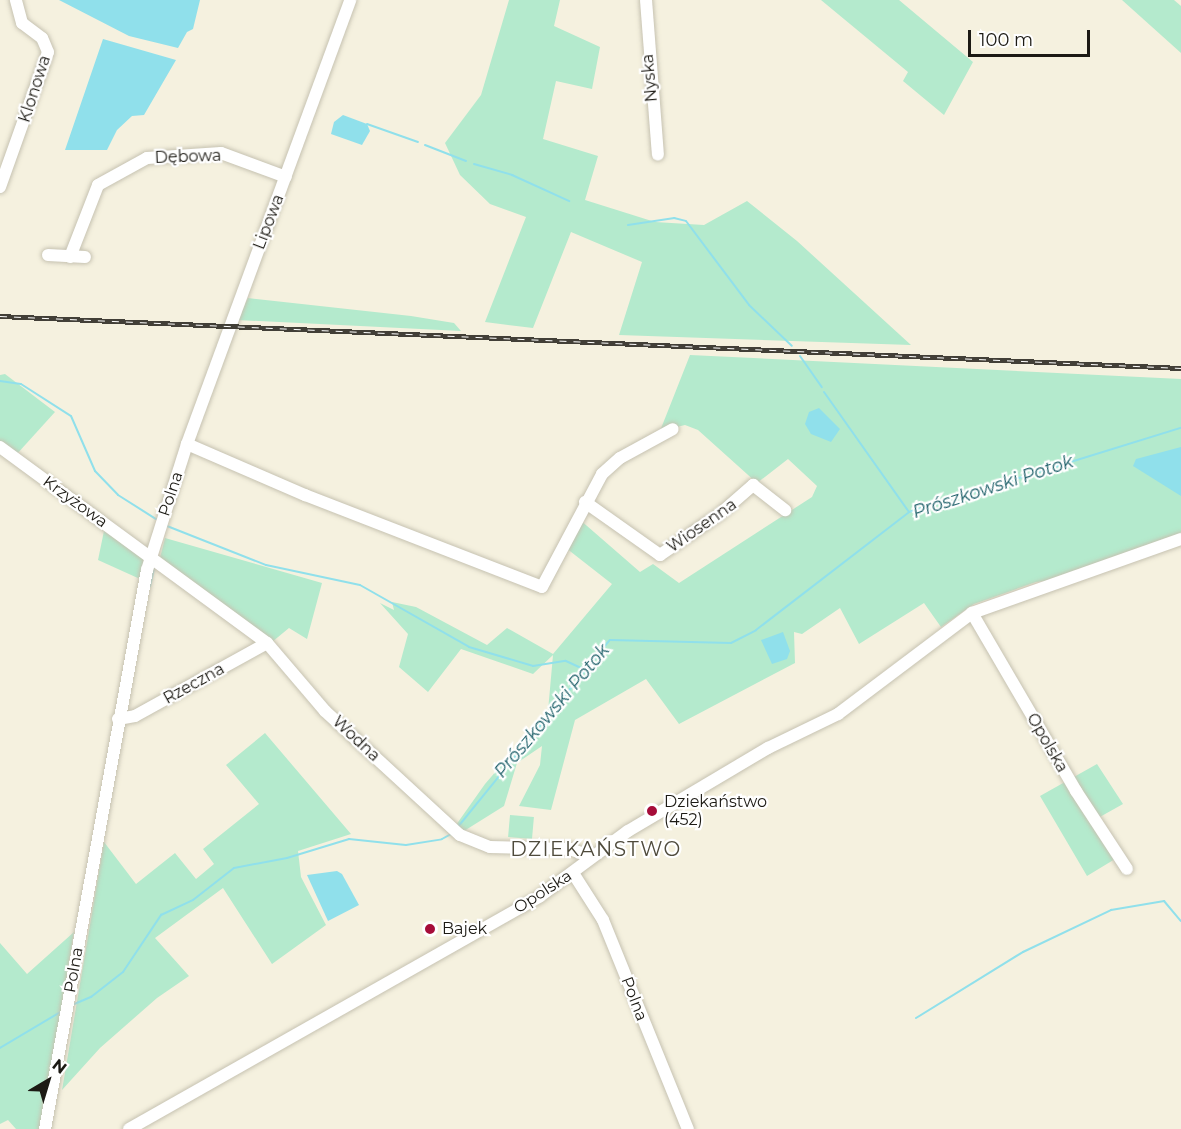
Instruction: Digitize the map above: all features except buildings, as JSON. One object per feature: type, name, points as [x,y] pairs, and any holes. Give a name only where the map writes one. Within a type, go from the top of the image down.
[{"type":"street","name":"Klonowa","points":[[0,187],[48,52],[42,38],[22,23],[16,0]]},
{"type":"street","name":"Lipowa","points":[[187,444],[350,0]]},
{"type":"street","name":"Nyska","points":[[646,0],[658,155]]},
{"type":"street","name":"Dębowa","points":[[70,257],[98,184],[147,158],[221,153],[286,177]]},
{"type":"street","points":[[48,255],[86,258]]},
{"type":"street","points":[[187,444],[305,495],[542,586],[585,502],[609,467],[672,429]]},
{"type":"street","name":"Polna","points":[[45,1129],[118,719],[151,556],[187,444]]},
{"type":"street","name":"Krzyżowa","points":[[0,447],[151,556]]},
{"type":"street","name":"Wiosenna","points":[[585,502],[660,555],[730,506],[753,484],[785,510]]},
{"type":"street","name":"Opolska","points":[[129,1129],[465,941],[573,873],[592,857],[768,748],[838,714],[972,613],[1181,539]]},
{"type":"street","name":"Wodna","points":[[151,556],[267,643],[326,711],[448,827],[460,835],[490,847],[570,849],[592,857]]},
{"type":"street","name":"Opolska","points":[[972,613],[1076,791],[1127,869]]},
{"type":"street","name":"Rzeczna","points":[[118,719],[135,716],[267,643]]},
{"type":"street","name":"Polna","points":[[573,873],[603,920],[688,1129]]},
{"type":"green space","points":[[509,0],[560,0],[554,26],[600,47],[592,89],[556,81],[543,139],[598,156],[585,200],[655,222],[704,225],[747,201],[797,241],[911,345],[619,335],[642,262],[571,232],[533,328],[485,322],[526,217],[490,204],[460,175],[445,143],[481,95]]},
{"type":"green space","points":[[821,0],[899,0],[973,62],[944,115],[903,81],[908,72]]},
{"type":"green space","points":[[1122,0],[1174,0],[1181,6],[1181,53]]},
{"type":"green space","points":[[248,298],[411,316],[454,323],[461,331],[237,320]]},
{"type":"green space","points":[[690,355],[1181,379],[1181,537],[1069,578],[1036,582],[974,604],[941,627],[924,603],[859,644],[840,608],[802,634],[794,632],[795,663],[679,724],[646,679],[575,720],[551,810],[519,806],[540,765],[542,746],[517,763],[504,806],[464,831],[456,825],[485,784],[548,711],[553,655],[533,674],[461,649],[428,692],[399,667],[408,634],[380,603],[394,610],[392,602],[416,607],[487,645],[507,628],[553,654],[612,584],[566,548],[579,519],[640,572],[653,564],[679,583],[812,497],[817,486],[788,459],[757,483],[698,430],[685,425],[660,431]]},
{"type":"green space","points":[[5,374],[55,412],[16,455],[0,443],[0,375]]},
{"type":"green space","points":[[104,531],[145,559],[140,579],[98,560]]},
{"type":"green space","points":[[165,538],[322,583],[307,639],[289,628],[272,642],[160,558]]},
{"type":"green space","points":[[265,733],[351,834],[298,851],[301,877],[326,925],[272,964],[223,888],[155,938],[189,976],[157,998],[100,1048],[62,1090],[104,842],[136,884],[175,853],[196,879],[214,864],[203,849],[259,804],[226,765]]},
{"type":"green space","points":[[1097,764],[1123,804],[1098,818],[1120,856],[1087,876],[1040,796]]},
{"type":"green space","points":[[510,815],[534,817],[532,839],[508,837]]},
{"type":"green space","points":[[74,932],[43,1120],[39,1129],[16,1129],[8,1120],[0,1124],[0,943],[27,974]]},
{"type":"water","points":[[59,0],[200,0],[193,29],[187,32],[178,48],[129,36]]},
{"type":"water","points":[[103,39],[176,60],[144,115],[132,116],[117,130],[107,150],[65,150]]},
{"type":"water","points":[[343,115],[367,124],[370,131],[362,145],[331,134],[334,122]]},
{"type":"water","points":[[819,408],[840,429],[831,442],[811,434],[805,424],[809,412]]},
{"type":"water","points":[[1181,447],[1181,496],[1133,466],[1136,459]]},
{"type":"water","points":[[783,632],[790,651],[787,659],[772,664],[761,640]]},
{"type":"water","points":[[337,871],[342,874],[359,905],[328,921],[307,875]]},
{"type":"waterway","points":[[367,124],[418,142]]},
{"type":"waterway","points":[[425,145],[466,161]]},
{"type":"waterway","points":[[474,164],[512,175],[569,201]]},
{"type":"waterway","points":[[628,225],[674,218],[686,221],[749,305],[792,346]]},
{"type":"waterway","points":[[800,356],[822,387]]},
{"type":"waterway","points":[[0,381],[21,384],[71,416],[95,471],[118,495],[156,519]]},
{"type":"waterway","points":[[824,392],[909,512]]},
{"type":"waterway","name":"Prószkowski Potok","points":[[457,828],[610,640],[731,643],[756,630],[909,512],[1181,428]]},
{"type":"waterway","points":[[167,526],[266,565],[360,585],[469,647],[533,666],[566,661],[583,669]]},
{"type":"waterway","points":[[150,586],[155,565]]},
{"type":"waterway","name":"Prószkowski Potok","points":[[72,1005],[91,997],[123,972],[161,915],[193,900],[234,868],[287,858],[349,839],[406,845],[442,839],[451,834]]},
{"type":"waterway","points":[[916,1018],[1023,952],[1111,910],[1164,901],[1181,921]]},
{"type":"waterway","name":"Prószkowski Potok","points":[[0,1048],[62,1011]]},
{"type":"railway","points":[[0,316],[1181,368]]},
{"type":"place","name":"Dziekaństwo (452)","points":[[652,811]]},
{"type":"place","name":"Bajek","points":[[430,929]]},
{"type":"district","name":"DZIEKAŃSTWO","points":[[596,849]]}]
